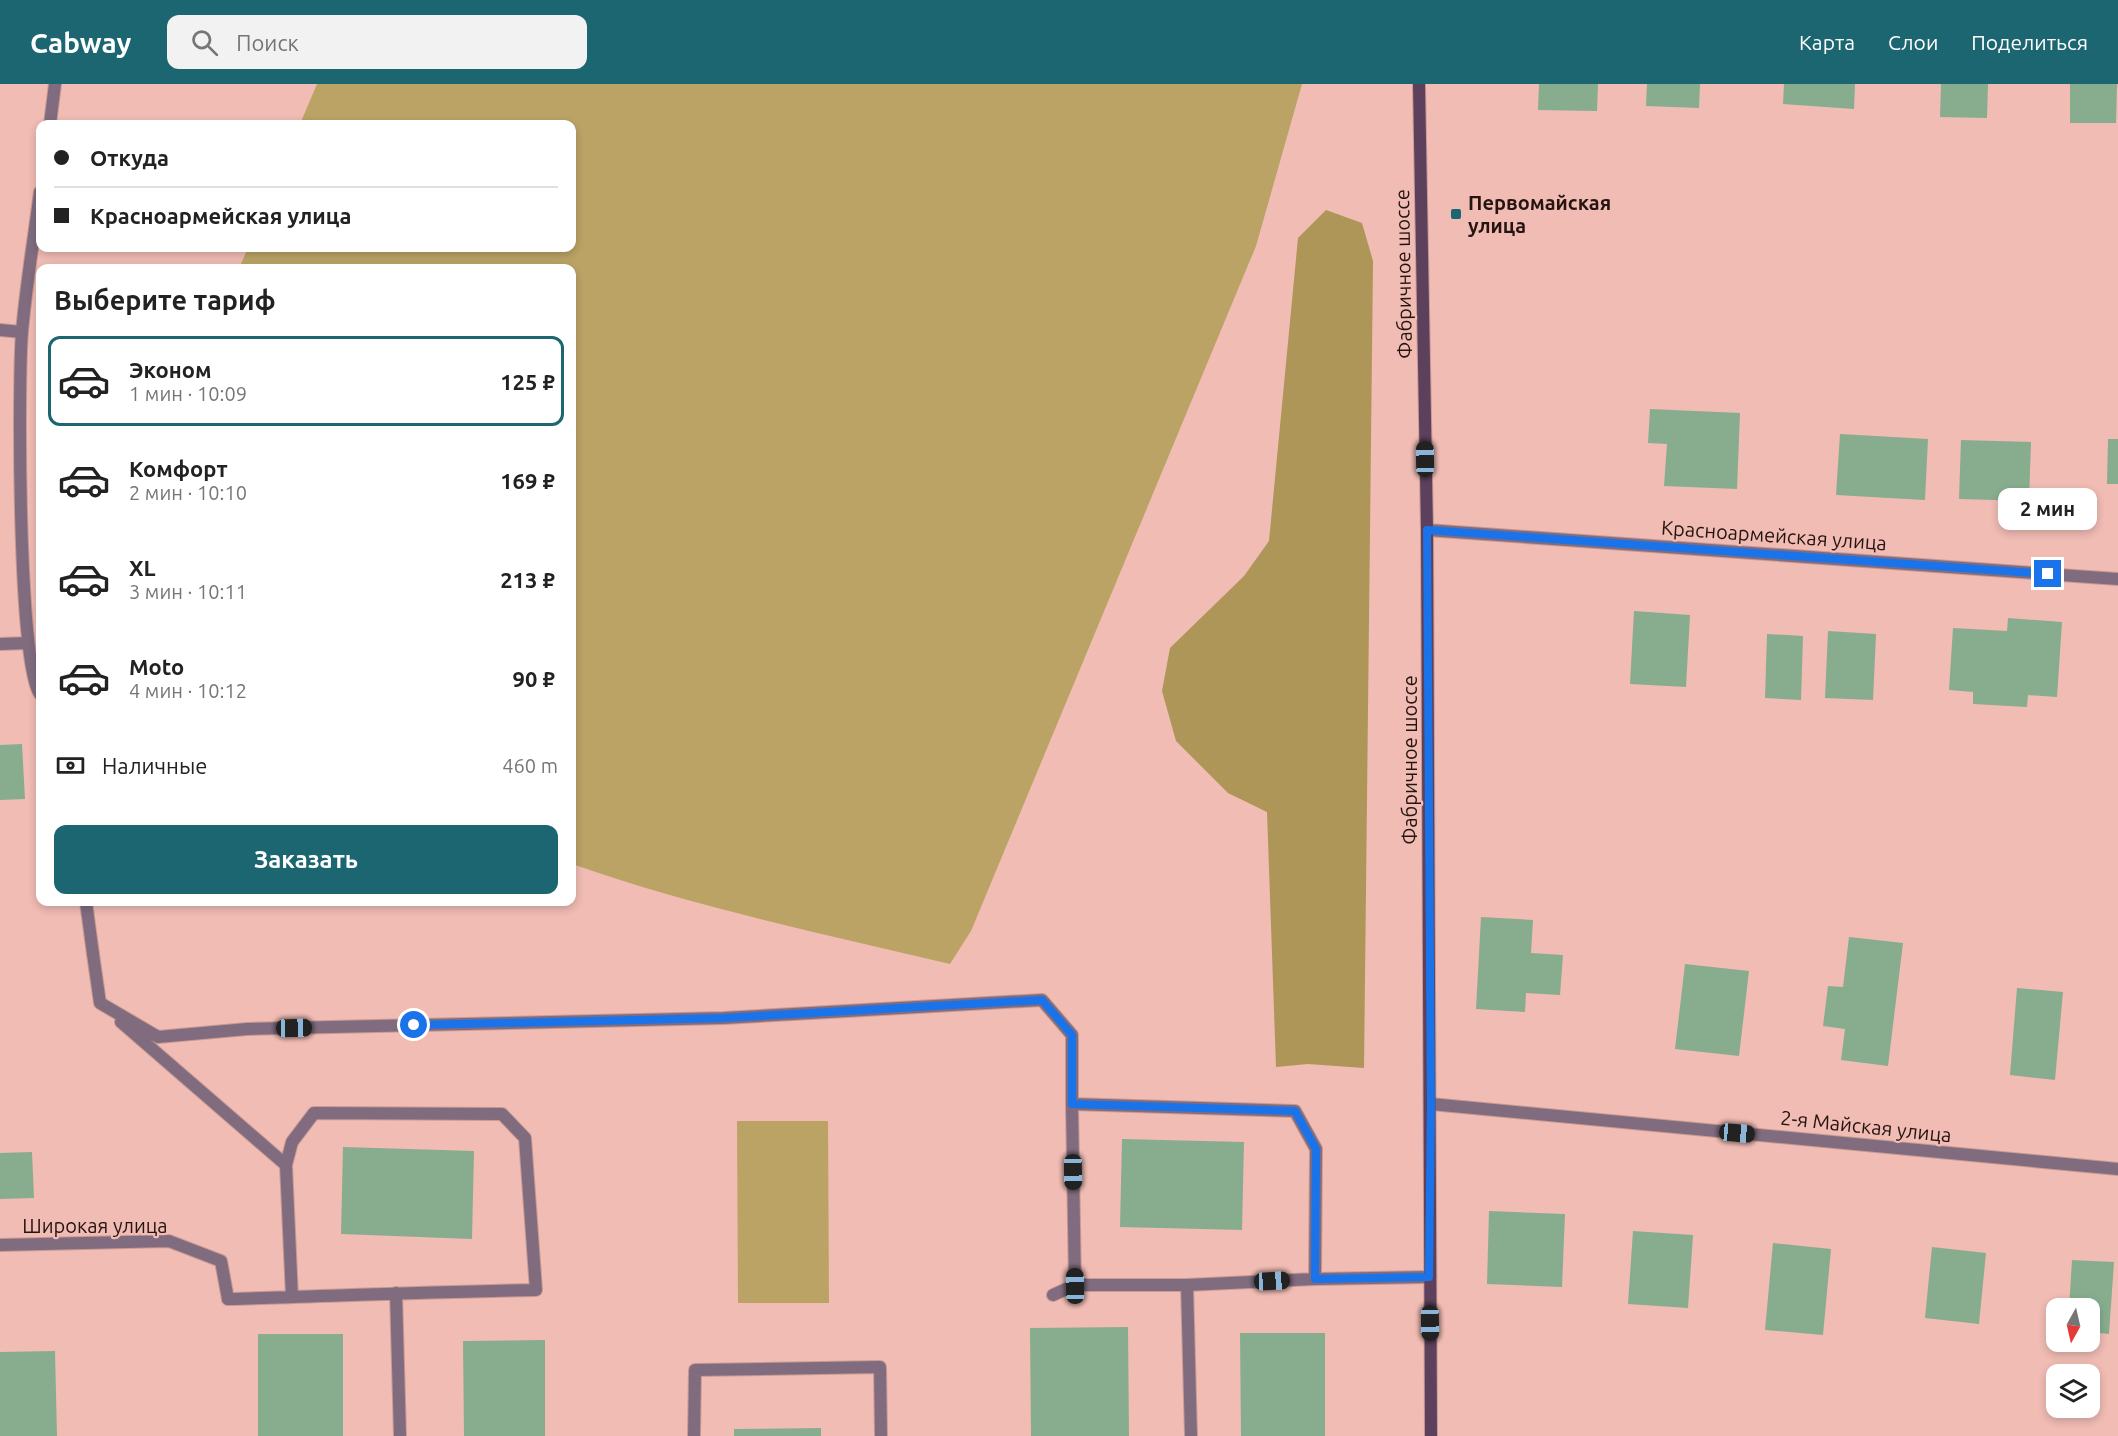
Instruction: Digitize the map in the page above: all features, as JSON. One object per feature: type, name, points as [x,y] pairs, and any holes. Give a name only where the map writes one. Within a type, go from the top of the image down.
[{"type":"main road","name":"Фабричное шоссе","points":[[1419,84],[1427,530],[1431,1436]]},
{"type":"street","points":[[50,120],[55,84]]},
{"type":"street","points":[[36,223],[22,332],[20,437],[28,644],[36,677]]},
{"type":"street","points":[[0,330],[22,332]]},
{"type":"street","name":"Красноармейская улица","points":[[1427,530],[2118,579]]},
{"type":"street","points":[[0,644],[28,644]]},
{"type":"street","points":[[87,906],[100,1003],[286,1165]]},
{"type":"street","points":[[100,1003],[158,1037],[247,1029],[724,1018],[1042,1000],[1072,1035],[1075,1286]]},
{"type":"street","points":[[1072,1104],[1295,1111],[1316,1149],[1315,1279]]},
{"type":"street","name":"2-я Майская улица","points":[[1431,1104],[2118,1170]]},
{"type":"street","points":[[314,1113],[502,1114],[525,1138],[536,1290],[292,1297],[286,1165],[292,1142],[314,1113]]},
{"type":"street","name":"Широкая улица","points":[[0,1245],[168,1241],[221,1261],[228,1299],[292,1297]]},
{"type":"street","points":[[1053,1295],[1075,1286],[1186,1285],[1429,1277]]},
{"type":"street","points":[[1186,1285],[1191,1436]]},
{"type":"street","points":[[396,1293],[400,1436]]},
{"type":"street","points":[[694,1436],[695,1370],[880,1367],[881,1436]]},
{"type":"shaded area","points":[[317,84],[1302,84],[1256,246],[971,931],[950,964],[712,907],[576,865],[576,264],[241,264],[246,252],[576,252],[576,120],[302,120]]},
{"type":"shaded area","points":[[1326,210],[1362,223],[1373,261],[1364,1068],[1308,1064],[1276,1067],[1267,812],[1228,793],[1176,741],[1162,691],[1170,648],[1244,576],[1269,541],[1298,238]]},
{"type":"shaded area","points":[[737,1121],[828,1121],[829,1303],[738,1303]]},
{"type":"building","points":[[1539,84],[1598,84],[1597,111],[1538,110]]},
{"type":"building","points":[[1647,84],[1700,84],[1699,108],[1646,106]]},
{"type":"building","points":[[1784,84],[1855,84],[1854,109],[1783,104]]},
{"type":"building","points":[[1941,84],[1988,84],[1987,118],[1940,117]]},
{"type":"building","points":[[2070,84],[2117,84],[2116,123],[2070,123]]},
{"type":"building","points":[[1650,409],[1740,413],[1737,489],[1664,486],[1667,444],[1648,443]]},
{"type":"building","points":[[1840,434],[1928,439],[1925,500],[1836,495]]},
{"type":"building","points":[[2108,439],[2118,439],[2118,484],[2107,484]]},
{"type":"building","points":[[1961,440],[2031,442],[2029,501],[1959,499]]},
{"type":"building","points":[[1634,611],[1690,615],[1686,687],[1630,684]]},
{"type":"building","points":[[2008,618],[2062,622],[2057,697],[2028,695],[2027,707],[1973,704],[1973,692],[1949,690],[1953,628],[2007,631]]},
{"type":"building","points":[[1828,631],[1876,634],[1873,700],[1825,698]]},
{"type":"building","points":[[1767,634],[1803,636],[1801,700],[1765,698]]},
{"type":"building","points":[[22,744],[25,799],[0,800],[0,745]]},
{"type":"building","points":[[1481,917],[1533,920],[1531,953],[1563,955],[1560,995],[1526,993],[1525,1012],[1476,1009]]},
{"type":"building","points":[[1849,937],[1903,943],[1888,1066],[1841,1060],[1845,1029],[1823,1026],[1828,986],[1843,987]]},
{"type":"building","points":[[1685,964],[1749,971],[1739,1056],[1675,1049]]},
{"type":"building","points":[[2017,988],[2063,992],[2055,1080],[2010,1075]]},
{"type":"building","points":[[1122,1139],[1244,1142],[1242,1230],[1120,1227]]},
{"type":"building","points":[[343,1147],[474,1151],[472,1239],[341,1234]]},
{"type":"building","points":[[32,1152],[34,1198],[0,1199],[0,1153]]},
{"type":"building","points":[[1489,1211],[1565,1214],[1562,1287],[1487,1284]]},
{"type":"building","points":[[1633,1231],[1693,1235],[1688,1308],[1628,1304]]},
{"type":"building","points":[[1773,1243],[1831,1249],[1823,1335],[1765,1330]]},
{"type":"building","points":[[1932,1247],[1986,1253],[1979,1324],[1925,1318]]},
{"type":"building","points":[[2072,1260],[2114,1262],[2109,1334],[2100,1333],[2100,1298],[2070,1298]]},
{"type":"building","points":[[1128,1327],[1129,1436],[1031,1436],[1030,1328]]},
{"type":"building","points":[[1240,1333],[1325,1333],[1325,1436],[1241,1436]]},
{"type":"building","points":[[258,1334],[343,1334],[343,1436],[258,1436]]},
{"type":"building","points":[[545,1340],[545,1436],[464,1436],[463,1341]]},
{"type":"building","points":[[55,1351],[57,1436],[0,1436],[0,1352]]},
{"type":"building","points":[[821,1428],[821,1436],[734,1436],[734,1429]]},
{"type":"place","name":"Первомайская улица","points":[[1456,214]]},
{"type":"route","points":[[414,1025],[724,1018],[1042,1000],[1072,1035],[1072,1104],[1295,1111],[1316,1149],[1315,1279],[1429,1277],[1431,1104],[1427,530],[2048,574]]}]
